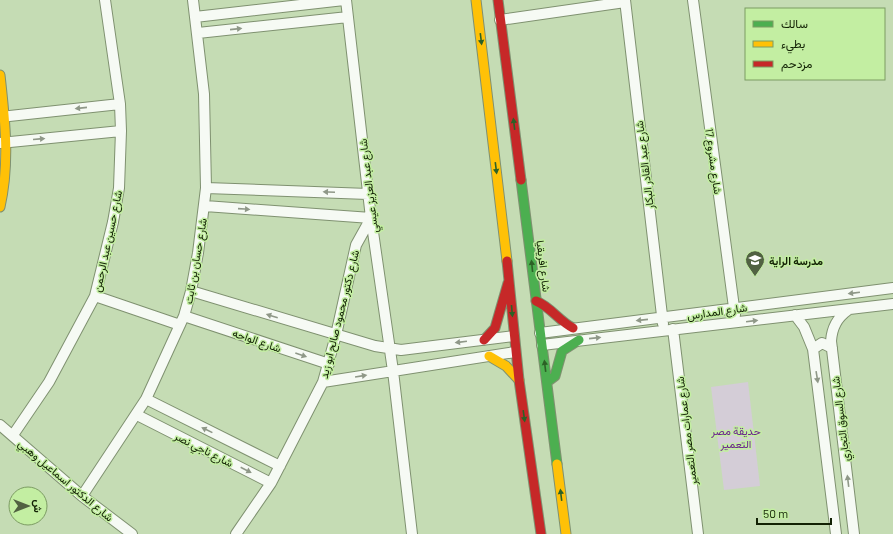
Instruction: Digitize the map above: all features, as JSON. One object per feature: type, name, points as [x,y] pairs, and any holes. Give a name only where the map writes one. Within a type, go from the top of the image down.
[{"type":"main road","points":[[476,0],[509,280],[518,380],[541,534]]},
{"type":"main road","name":"شارع افريقيا","points":[[498,0],[566,534]]},
{"type":"main road","points":[[0,75],[5,178],[0,207]]},
{"type":"main road","points":[[484,340],[496,328],[501,298],[509,280]]},
{"type":"main road","points":[[536,301],[547,306],[561,322],[573,328]]},
{"type":"main road","points":[[547,382],[555,377],[557,372],[558,357],[562,350],[579,340]]},
{"type":"main road","points":[[489,356],[506,366],[518,380]]},
{"type":"street","name":"شارع حسين عبد الرحمن","points":[[13,435],[50,382],[95,296],[113,222],[117,194],[121,132],[120,104],[105,0]]},
{"type":"street","name":"شارع حسان بن ثابت","points":[[82,496],[137,415],[146,399],[182,320],[191,292],[205,206],[206,188],[204,94],[193,0]]},
{"type":"street","points":[[195,17],[345,0]]},
{"type":"street","name":"شارع عبد العزيز عيسي","points":[[345,0],[371,218],[394,371]]},
{"type":"street","name":"شارع مشروع 17","points":[[693,0],[736,323]]},
{"type":"street","points":[[500,20],[625,1]]},
{"type":"street","name":"شارع عبد القادر البكار","points":[[625,1],[662,318],[669,330]]},
{"type":"street","points":[[198,33],[348,17]]},
{"type":"street","points":[[2,116],[120,104]]},
{"type":"street","points":[[3,143],[121,132]]},
{"type":"street","points":[[206,188],[368,194]]},
{"type":"street","points":[[205,206],[371,218]]},
{"type":"street","name":"شارع دكتور محمود صالح ابو زيد","points":[[236,534],[271,483],[323,382],[329,364],[354,255],[360,237],[371,218]]},
{"type":"street","name":"شارع المدارس","points":[[540,333],[893,288]]},
{"type":"street","points":[[191,292],[336,335],[390,349],[401,350],[514,336]]},
{"type":"street","name":"شارع الواحه","points":[[95,296],[182,320],[329,364]]},
{"type":"street","name":"شارع المدارس","points":[[542,344],[893,304]]},
{"type":"street","name":"شارع السوق التجاري","points":[[848,310],[842,314],[834,326],[831,341],[854,534]]},
{"type":"street","name":"شارع السوق التجاري","points":[[795,315],[804,328],[813,349],[836,534]]},
{"type":"street","name":"شارع عمارات مصر التعمير","points":[[669,330],[698,534]]},
{"type":"street","points":[[813,349],[822,343],[832,348]]},
{"type":"street","points":[[323,382],[515,352]]},
{"type":"street","points":[[394,371],[412,534]]},
{"type":"street","name":"شارع ناجي نصر","points":[[146,399],[280,466]]},
{"type":"street","name":"شارع ناجي نصر","points":[[137,415],[271,483]]},
{"type":"street","name":"شارع الدكتور اسماعيل وهبي","points":[[0,425],[82,496],[132,534]]},
{"type":"green space","name":"حديقة مصر التعمير","points":[[748,382],[760,486],[724,490],[711,387]]},
{"type":"traffic: fast","points":[[521,180],[557,464]]},
{"type":"traffic: fast","points":[[547,382],[555,376],[562,351],[579,340]]},
{"type":"traffic: slow","points":[[476,0],[507,261]]},
{"type":"traffic: slow","points":[[0,75],[6,141],[5,174],[0,207]]},
{"type":"traffic: slow","points":[[489,356],[506,366],[519,380]]},
{"type":"traffic: slow","points":[[557,464],[566,534]]},
{"type":"traffic: jam","points":[[498,0],[521,180]]},
{"type":"traffic: jam","points":[[507,261],[519,380],[541,534]]},
{"type":"traffic: jam","points":[[484,340],[495,328],[508,283]]},
{"type":"traffic: jam","points":[[536,301],[573,328]]},
{"type":"place","name":"مدرسة الراية","points":[[755,277]]}]
